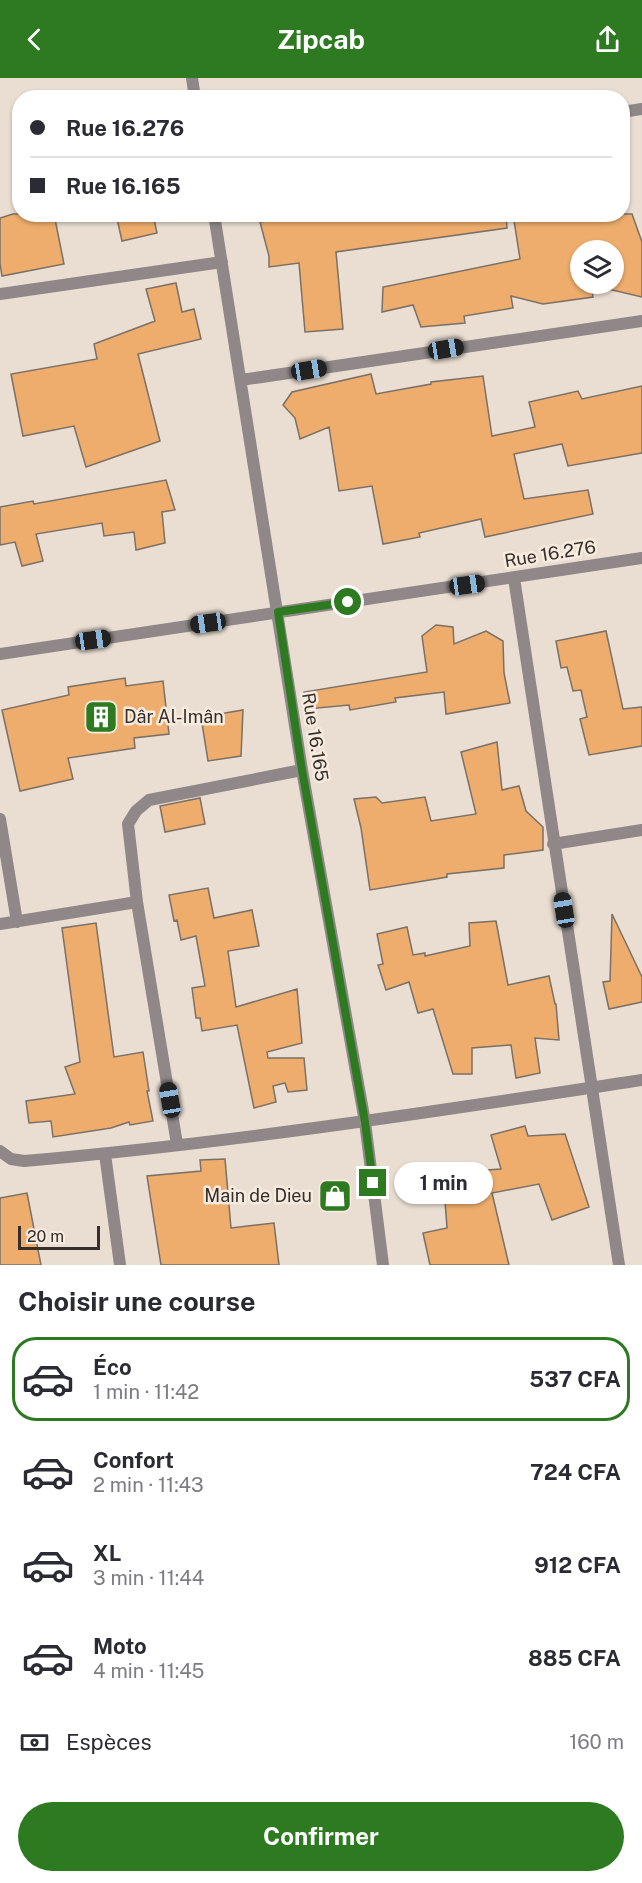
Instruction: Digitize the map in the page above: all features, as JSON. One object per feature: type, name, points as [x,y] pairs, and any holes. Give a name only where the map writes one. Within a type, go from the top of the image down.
[{"type":"street","name":"Rue 16.165","points":[[215,222],[302,770],[365,1122],[384,1265]]},
{"type":"street","points":[[0,294],[222,262]]},
{"type":"street","points":[[241,380],[642,321]]},
{"type":"street","name":"Rue 16.276","points":[[0,654],[642,558]]},
{"type":"street","points":[[514,578],[619,1265]]},
{"type":"street","points":[[177,1144],[137,902],[128,824],[136,811],[150,800],[302,770]]},
{"type":"street","points":[[0,819],[17,922]]},
{"type":"street","points":[[553,844],[642,830]]},
{"type":"street","points":[[0,924],[137,902]]},
{"type":"street","points":[[0,1151],[11,1159],[24,1161],[105,1154],[365,1122],[642,1080]]},
{"type":"street","points":[[105,1154],[120,1265]]},
{"type":"building","points":[[12,214],[12,222],[56,222],[64,264],[2,276],[0,218]]},
{"type":"building","points":[[630,214],[632,214],[642,242],[642,297],[624,293],[624,240],[570,240],[570,294],[592,294],[593,297],[543,304],[511,296],[513,308],[464,316],[465,323],[421,327],[413,305],[382,312],[383,287],[520,259],[514,222],[630,222]]},
{"type":"building","points":[[118,222],[155,222],[157,233],[122,241]]},
{"type":"building","points":[[260,222],[507,222],[507,228],[336,252],[343,329],[305,332],[299,263],[269,267],[269,256]]},
{"type":"building","points":[[176,283],[182,312],[194,309],[201,339],[138,354],[160,441],[86,467],[74,426],[23,436],[11,374],[97,359],[94,344],[155,321],[146,289]]},
{"type":"building","points":[[371,374],[376,394],[431,384],[431,382],[483,376],[492,436],[535,427],[529,402],[578,391],[582,399],[642,386],[642,453],[568,466],[562,444],[514,454],[524,499],[588,490],[593,514],[485,537],[481,519],[419,533],[420,537],[383,544],[372,486],[339,491],[329,427],[300,439],[295,418],[283,405],[292,392]]},
{"type":"building","points":[[166,480],[175,510],[162,512],[165,543],[136,550],[134,532],[104,536],[102,523],[36,534],[43,561],[22,566],[15,542],[0,545],[0,507],[33,501],[34,504]]},
{"type":"building","points":[[436,625],[453,627],[454,644],[486,631],[503,641],[504,673],[510,703],[446,714],[444,692],[395,698],[396,702],[350,710],[349,705],[307,709],[304,692],[427,672],[422,636]]},
{"type":"building","points":[[606,631],[623,709],[642,707],[642,746],[589,755],[580,719],[587,717],[581,690],[573,691],[567,667],[561,668],[556,641]]},
{"type":"building","points":[[125,678],[126,686],[163,681],[169,734],[134,738],[135,748],[68,758],[73,779],[20,791],[2,710],[69,695],[68,687]]},
{"type":"building","points":[[243,710],[241,756],[208,761],[201,717]]},
{"type":"building","points":[[497,742],[502,790],[519,786],[526,811],[543,827],[543,850],[504,855],[504,868],[447,874],[447,877],[370,890],[361,828],[354,799],[376,797],[382,803],[425,797],[431,821],[476,814],[461,752]]},
{"type":"building","points":[[200,798],[205,824],[165,832],[160,806]]},
{"type":"building","points":[[208,888],[214,918],[252,910],[259,946],[228,951],[236,1007],[297,989],[302,1043],[267,1052],[268,1058],[304,1058],[307,1090],[288,1092],[285,1083],[273,1086],[276,1102],[254,1108],[237,1025],[202,1031],[200,1018],[196,1018],[192,988],[205,986],[196,936],[181,940],[177,920],[174,921],[169,895]]},
{"type":"building","points":[[612,914],[642,977],[642,1002],[609,1009],[603,982],[610,981]]},
{"type":"building","points":[[496,921],[508,985],[549,976],[556,1004],[559,1040],[535,1038],[540,1073],[516,1078],[511,1045],[472,1048],[472,1074],[453,1074],[433,1009],[418,1013],[409,982],[386,990],[378,965],[383,964],[377,934],[407,927],[413,955],[425,953],[425,956],[470,946],[469,923]]},
{"type":"building","points":[[96,923],[114,1057],[143,1052],[153,1121],[130,1125],[129,1122],[111,1128],[53,1137],[51,1121],[29,1123],[26,1101],[75,1094],[65,1067],[80,1062],[62,928]]},
{"type":"building","points":[[525,1126],[528,1136],[565,1134],[589,1207],[552,1220],[539,1184],[492,1193],[509,1265],[430,1265],[423,1233],[447,1228],[443,1173],[501,1169],[491,1135]]},
{"type":"building","points":[[225,1159],[231,1228],[274,1223],[279,1265],[161,1265],[147,1176],[201,1171],[200,1160]]},
{"type":"building","points":[[27,1193],[41,1265],[0,1265],[0,1198]]},
{"type":"place","name":"Dâr Al-Imân","points":[[101,717]]},
{"type":"place","name":"Main de Dieu","points":[[335,1196]]},
{"type":"route","points":[[348,602],[278,612],[302,770],[365,1122],[373,1183]]}]
